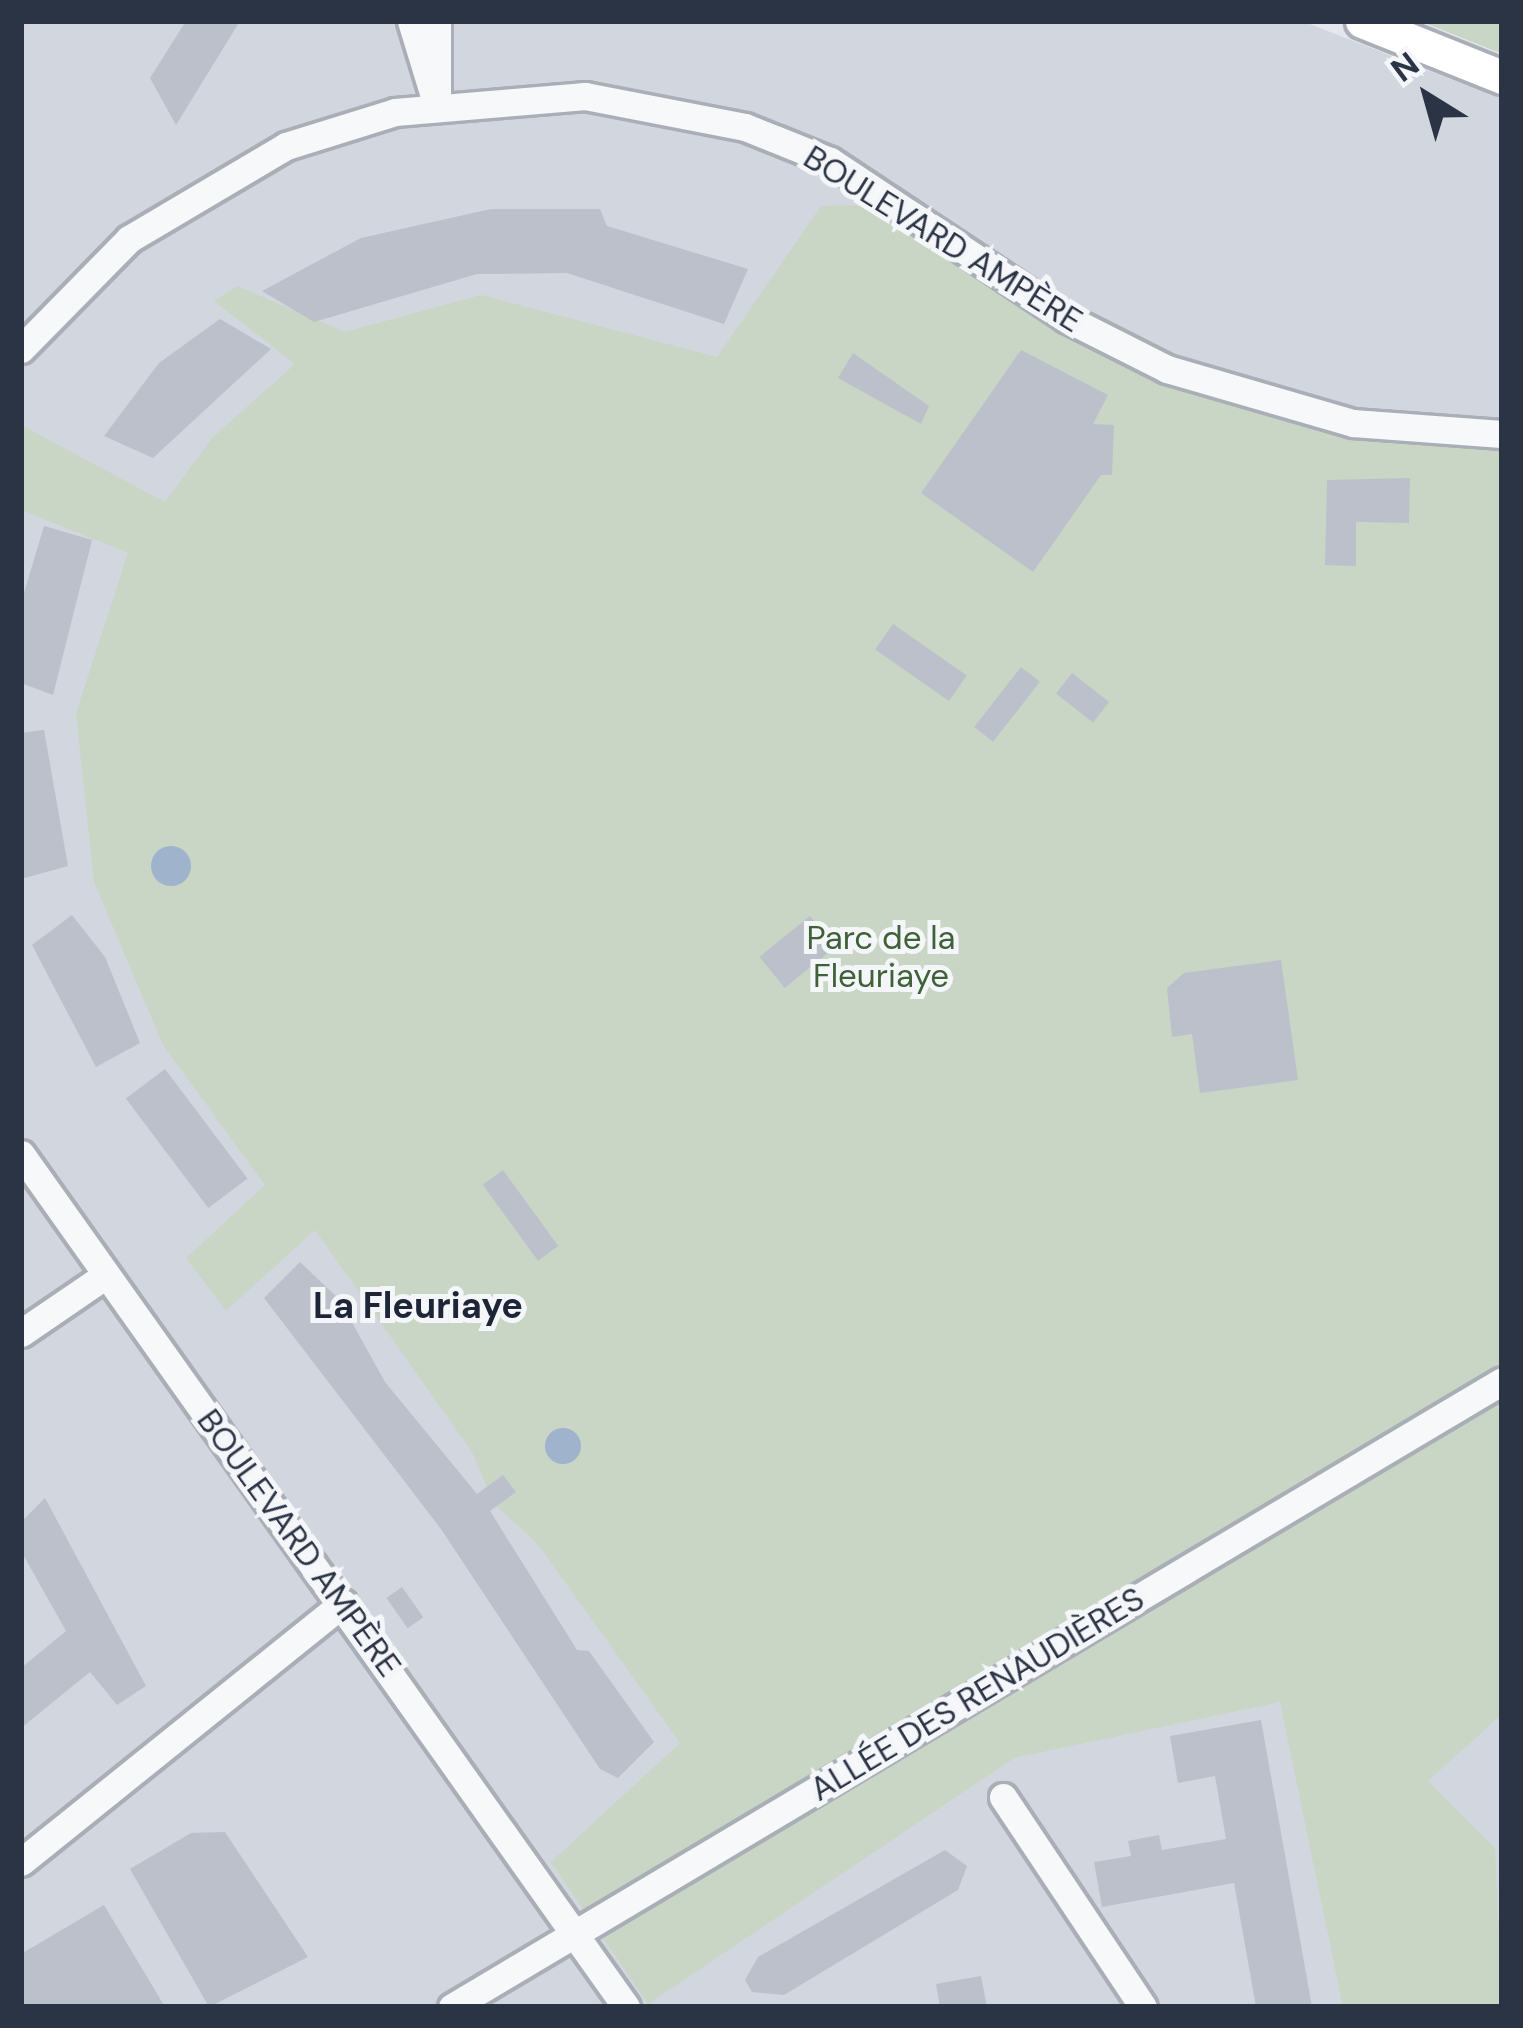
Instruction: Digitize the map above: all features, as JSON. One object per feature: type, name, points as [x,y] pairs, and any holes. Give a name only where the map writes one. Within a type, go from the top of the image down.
[{"type":"main road","points":[[1362,21],[1502,77]]},
{"type":"street","points":[[411,21],[436,106]]},
{"type":"street","points":[[436,21],[436,106]]},
{"type":"street","name":"BOULEVARD AMPÈRE","points":[[21,349],[129,239],[224,175],[341,127],[436,106],[585,95],[745,127],[830,160],[1066,318],[1167,369],[1353,424],[1502,434]]},
{"type":"street","name":"BOULEVARD AMPÈRE","points":[[21,1154],[626,2007]]},
{"type":"street","points":[[21,1333],[106,1275]]},
{"type":"street","name":"ALLÉE DES RENAUDIÈRES","points":[[452,2007],[1502,1381]]},
{"type":"street","points":[[21,1862],[343,1604]]},
{"type":"street","points":[[1003,1797],[1143,2007]]},
{"type":"shaded area","name":"Parc de la Fleuriaye","points":[[21,21],[1302,21],[1502,99],[1502,2007],[21,2007]]},
{"type":"green space","points":[[1420,21],[1502,21],[1502,54]]},
{"type":"green space","name":"Parc de la Fleuriaye","points":[[881,205],[1220,399],[1459,448],[1502,444],[1502,1714],[1428,1781],[1495,1848],[1502,2007],[1343,2007],[1280,1702],[1014,1758],[648,2004],[551,1862],[680,1743],[537,1543],[494,1504],[472,1452],[315,1230],[226,1311],[186,1258],[265,1185],[163,1045],[94,882],[76,713],[128,553],[21,510],[21,425],[165,502],[212,438],[295,364],[214,301],[237,286],[345,332],[481,295],[717,357],[821,206]]},
{"type":"water","points":[[171,846],[185,852],[191,866],[185,880],[171,886],[157,880],[151,866],[157,852]]},
{"type":"water","points":[[563,1428],[576,1433],[581,1446],[576,1459],[563,1464],[550,1459],[545,1446],[550,1433]]},
{"type":"building","points":[[186,21],[240,21],[176,125],[150,78]]},
{"type":"building","points":[[491,209],[600,209],[607,226],[748,269],[724,324],[567,273],[477,274],[314,322],[262,291],[361,238]]},
{"type":"building","points":[[220,319],[271,349],[153,458],[104,436],[159,363]]},
{"type":"building","points":[[1021,350],[1108,395],[1093,424],[1114,425],[1112,475],[1101,475],[1033,572],[921,493]]},
{"type":"building","points":[[853,353],[929,406],[921,424],[838,378]]},
{"type":"building","points":[[1410,478],[1409,523],[1356,522],[1356,566],[1325,565],[1327,480]]},
{"type":"building","points":[[44,526],[92,540],[53,695],[21,683],[21,603]]},
{"type":"building","points":[[893,624],[967,676],[949,701],[875,649]]},
{"type":"building","points":[[1021,667],[1040,682],[993,742],[974,727]]},
{"type":"building","points":[[1072,673],[1109,702],[1093,722],[1056,693]]},
{"type":"building","points":[[44,730],[68,866],[21,879],[21,733]]},
{"type":"building","points":[[72,915],[105,957],[140,1043],[96,1067],[32,945]]},
{"type":"building","points":[[810,916],[835,947],[785,988],[759,957]]},
{"type":"building","points":[[1281,960],[1298,1080],[1200,1093],[1192,1034],[1172,1037],[1167,988],[1184,973]]},
{"type":"building","points":[[165,1069],[247,1178],[208,1208],[126,1098]]},
{"type":"building","points":[[503,1170],[558,1246],[538,1261],[483,1185]]},
{"type":"building","points":[[300,1262],[339,1299],[385,1382],[477,1494],[503,1475],[516,1492],[490,1511],[577,1650],[589,1651],[654,1742],[618,1778],[600,1769],[441,1529],[264,1298]]},
{"type":"building","points":[[45,1498],[146,1686],[117,1705],[90,1672],[21,1728],[21,1668],[66,1631],[21,1551],[21,1522]]},
{"type":"building","points":[[402,1587],[423,1617],[408,1628],[386,1598]]},
{"type":"building","points":[[1261,1720],[1312,2007],[1256,2007],[1234,1883],[1102,1907],[1094,1862],[1131,1856],[1128,1841],[1159,1835],[1162,1850],[1226,1839],[1215,1776],[1178,1783],[1170,1736]]},
{"type":"building","points":[[225,1832],[308,1957],[209,2007],[130,1869],[191,1833]]},
{"type":"building","points":[[945,1850],[967,1866],[958,1890],[784,1995],[752,1992],[745,1980],[758,1957]]},
{"type":"building","points":[[104,1905],[165,2007],[21,2007],[21,1954]]},
{"type":"building","points":[[981,1976],[987,2007],[940,2007],[936,1984]]},
{"type":"district","name":"La Fleuriaye","points":[[418,1306]]}]
